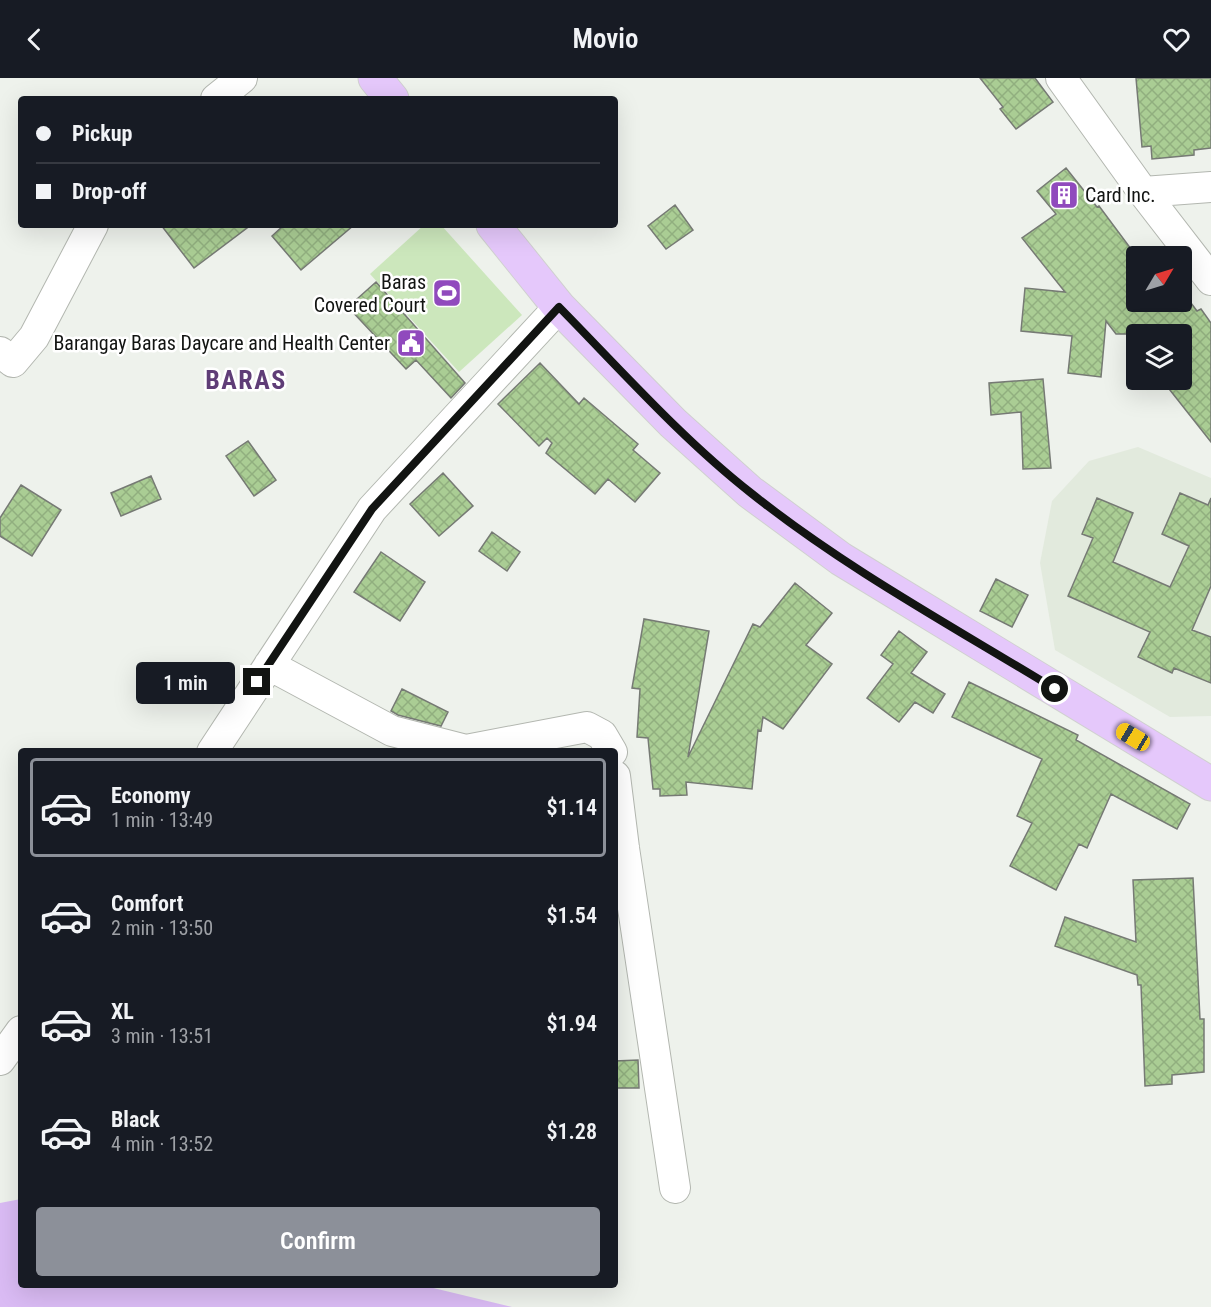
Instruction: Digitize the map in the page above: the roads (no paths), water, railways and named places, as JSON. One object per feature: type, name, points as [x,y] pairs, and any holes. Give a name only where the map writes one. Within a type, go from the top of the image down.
[{"type":"main road","points":[[375,78],[390,96]]},
{"type":"main road","points":[[495,228],[559,307],[673,423],[750,492],[841,559],[1211,784]]},
{"type":"street","points":[[220,96],[242,78]]},
{"type":"street","points":[[1061,78],[1143,192],[1211,280]]},
{"type":"street","points":[[1143,192],[1211,187]]},
{"type":"street","points":[[0,352],[13,362],[34,337],[91,228]]},
{"type":"street","points":[[215,748],[372,509],[559,307]]},
{"type":"street","points":[[269,665],[392,731],[458,748]]},
{"type":"street","points":[[477,748],[587,727],[602,735],[610,748]]},
{"type":"street","points":[[618,800],[675,1188]]},
{"type":"street","points":[[0,1060],[18,1035]]},
{"type":"place","name":"Card Inc.","points":[[1064,195]]},
{"type":"place","name":"Baras Covered Court","points":[[447,293]]},
{"type":"place","name":"Barangay Baras Daycare and Health Center","points":[[411,343]]},
{"type":"district","name":"BARAS","points":[[246,380]]}]
